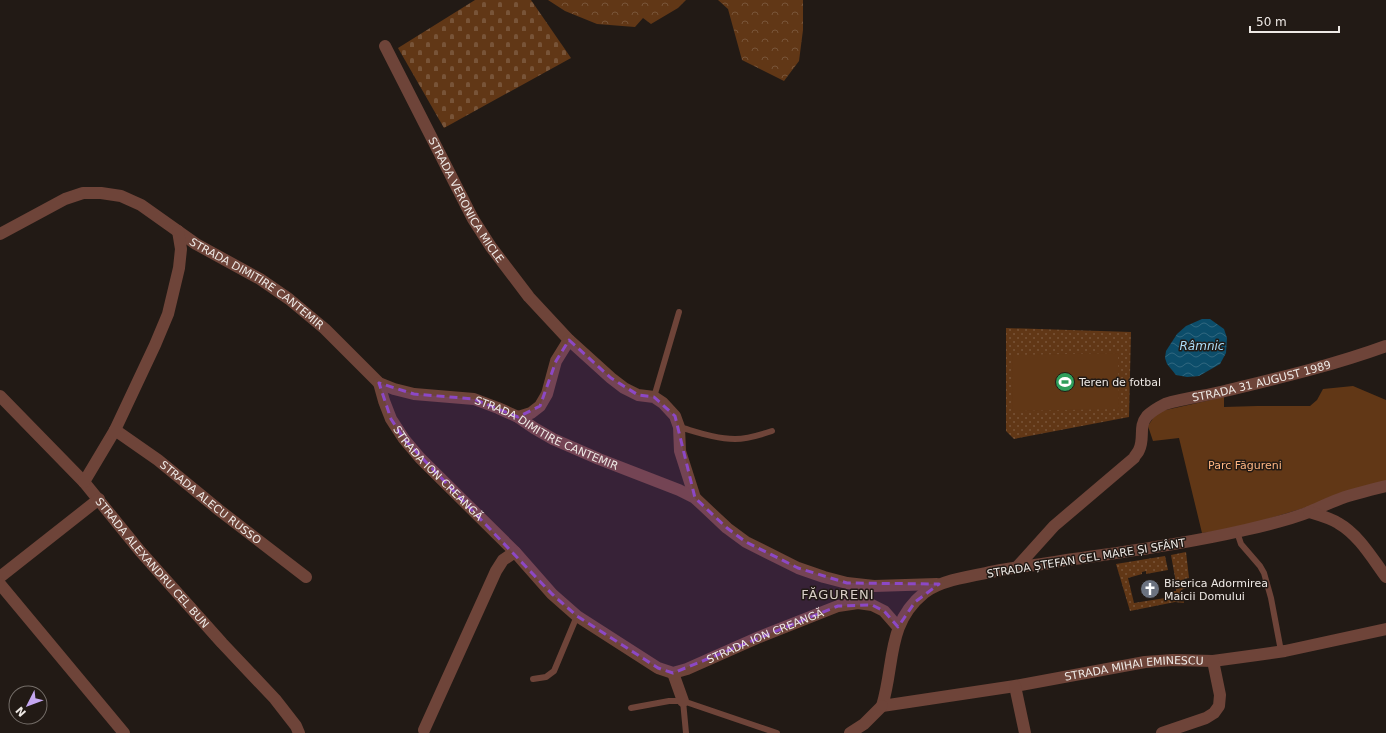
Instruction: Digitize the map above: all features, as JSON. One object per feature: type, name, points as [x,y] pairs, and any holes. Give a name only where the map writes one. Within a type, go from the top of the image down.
[{"type":"street","name":"STRADA VERONICA MICLE","points":[[385,46],[473,219],[491,247],[529,297],[569,340],[594,364],[624,388],[638,395],[654,397],[663,403],[675,416],[679,427],[680,451],[695,498]]},
{"type":"street","name":"STRADA DIMITIRE CANTEMIR","points":[[0,234],[65,198],[83,193],[102,193],[120,196],[141,204],[196,244],[260,279],[289,299],[325,329],[380,383],[394,389],[414,394],[474,399],[518,417],[553,439],[598,459],[680,490],[695,498],[727,528],[746,542],[798,568],[824,578],[847,583],[874,586],[938,584]]},
{"type":"street","points":[[84,482],[115,430],[168,314],[179,268],[181,248],[178,231]]},
{"type":"street","points":[[518,417],[531,414],[540,406],[547,394],[556,362],[569,340]]},
{"type":"street","name":"STRADA 31 AUGUST 1989","points":[[1017,567],[1054,526],[1134,458],[1139,450],[1142,440],[1142,424],[1148,415],[1164,405],[1279,378],[1355,357],[1386,346]]},
{"type":"street","name":"STRADA ION CREANGĂ","points":[[380,383],[384,401],[391,419],[404,439],[420,458],[515,552],[552,594],[577,616],[658,668],[673,673],[687,669],[757,638],[838,606],[858,603],[872,605],[884,611],[898,627]]},
{"type":"street","name":"STRADA ALEXANDRU CEL BUN","points":[[0,396],[84,482],[155,568],[222,643],[275,698],[296,726],[299,733]]},
{"type":"street","name":"STRADA ALECU RUSSO","points":[[115,430],[158,460],[219,510],[306,577]]},
{"type":"street","name":"STRADA ȘTEFAN CEL MARE ȘI SFÂNT","points":[[850,733],[865,728],[882,706],[888,684],[893,643],[898,627],[915,602],[938,584],[1017,567],[1189,542],[1238,532],[1268,525],[1309,512],[1345,497],[1386,486]]},
{"type":"street","points":[[0,577],[99,499]]},
{"type":"street","points":[[1309,512],[1338,522],[1349,530],[1386,577]]},
{"type":"street","points":[[424,730],[496,571],[503,560],[515,552]]},
{"type":"street","points":[[0,584],[124,733]]},
{"type":"street","name":"STRADA MIHAI EMINESCU","points":[[882,706],[1015,686],[1145,662],[1173,660],[1213,661],[1281,651],[1386,629]]},
{"type":"street","points":[[1162,733],[1206,718],[1214,713],[1219,706],[1220,695],[1213,661]]},
{"type":"street","points":[[673,673],[683,701]]},
{"type":"street","points":[[1015,686],[1024,733]]},
{"type":"lane","points":[[654,397],[679,312]]},
{"type":"lane","points":[[679,427],[714,437],[735,439],[752,437],[772,431]]},
{"type":"lane","points":[[1238,532],[1241,544],[1260,566],[1264,573],[1271,598],[1281,651]]},
{"type":"lane","points":[[533,679],[546,677],[554,671],[577,616]]},
{"type":"lane","points":[[631,708],[669,701],[683,701],[777,733]]},
{"type":"lane","points":[[683,701],[686,733]]},
{"type":"highlighted area","points":[[569,340],[611,378],[638,395],[654,397],[675,416],[695,498],[727,528],[746,542],[798,568],[847,583],[939,584],[915,602],[898,627],[884,611],[872,605],[838,606],[673,673],[658,668],[577,616],[552,594],[404,439],[391,419],[379,383],[414,394],[474,399],[518,417],[540,406],[556,361]]},
{"type":"green space","points":[[475,0],[531,0],[571,58],[444,128],[398,48]]},
{"type":"green space","points":[[548,0],[686,0],[678,8],[651,24],[643,18],[635,27],[597,24],[565,11]]},
{"type":"green space","points":[[718,0],[803,0],[803,30],[799,61],[784,81],[742,60],[728,9]]},
{"type":"green space","points":[[1006,328],[1131,332],[1129,417],[1014,439],[1006,431]]},
{"type":"green space","name":"Teren de fotbal","points":[[1118,353],[1119,409],[1013,411],[1012,355]]},
{"type":"green space","name":"Parc Făgureni","points":[[1353,386],[1386,400],[1386,483],[1235,529],[1202,533],[1179,438],[1153,441],[1148,426],[1157,412],[1224,397],[1224,407],[1310,406],[1317,400],[1323,389]]},
{"type":"green space","points":[[1186,552],[1189,578],[1184,579],[1186,588],[1181,590],[1184,603],[1175,602],[1130,611],[1116,564],[1165,556],[1168,570],[1146,574],[1146,571],[1142,572],[1142,574],[1128,578],[1134,603],[1165,598],[1165,595],[1171,593],[1171,591],[1176,591],[1176,589],[1182,588],[1181,582],[1176,583],[1171,555]]},
{"type":"water","name":"Râmnic","points":[[1202,319],[1210,319],[1224,329],[1227,338],[1226,353],[1220,364],[1199,376],[1187,377],[1176,375],[1167,364],[1165,358],[1166,351],[1177,334],[1186,326]]},
{"type":"place","name":"Teren de fotbal","points":[[1065,382]]},
{"type":"place","name":"Biserica Adormirea Maicii Domului","points":[[1150,589]]},
{"type":"district","name":"FĂGURENI","points":[[838,594]]}]
